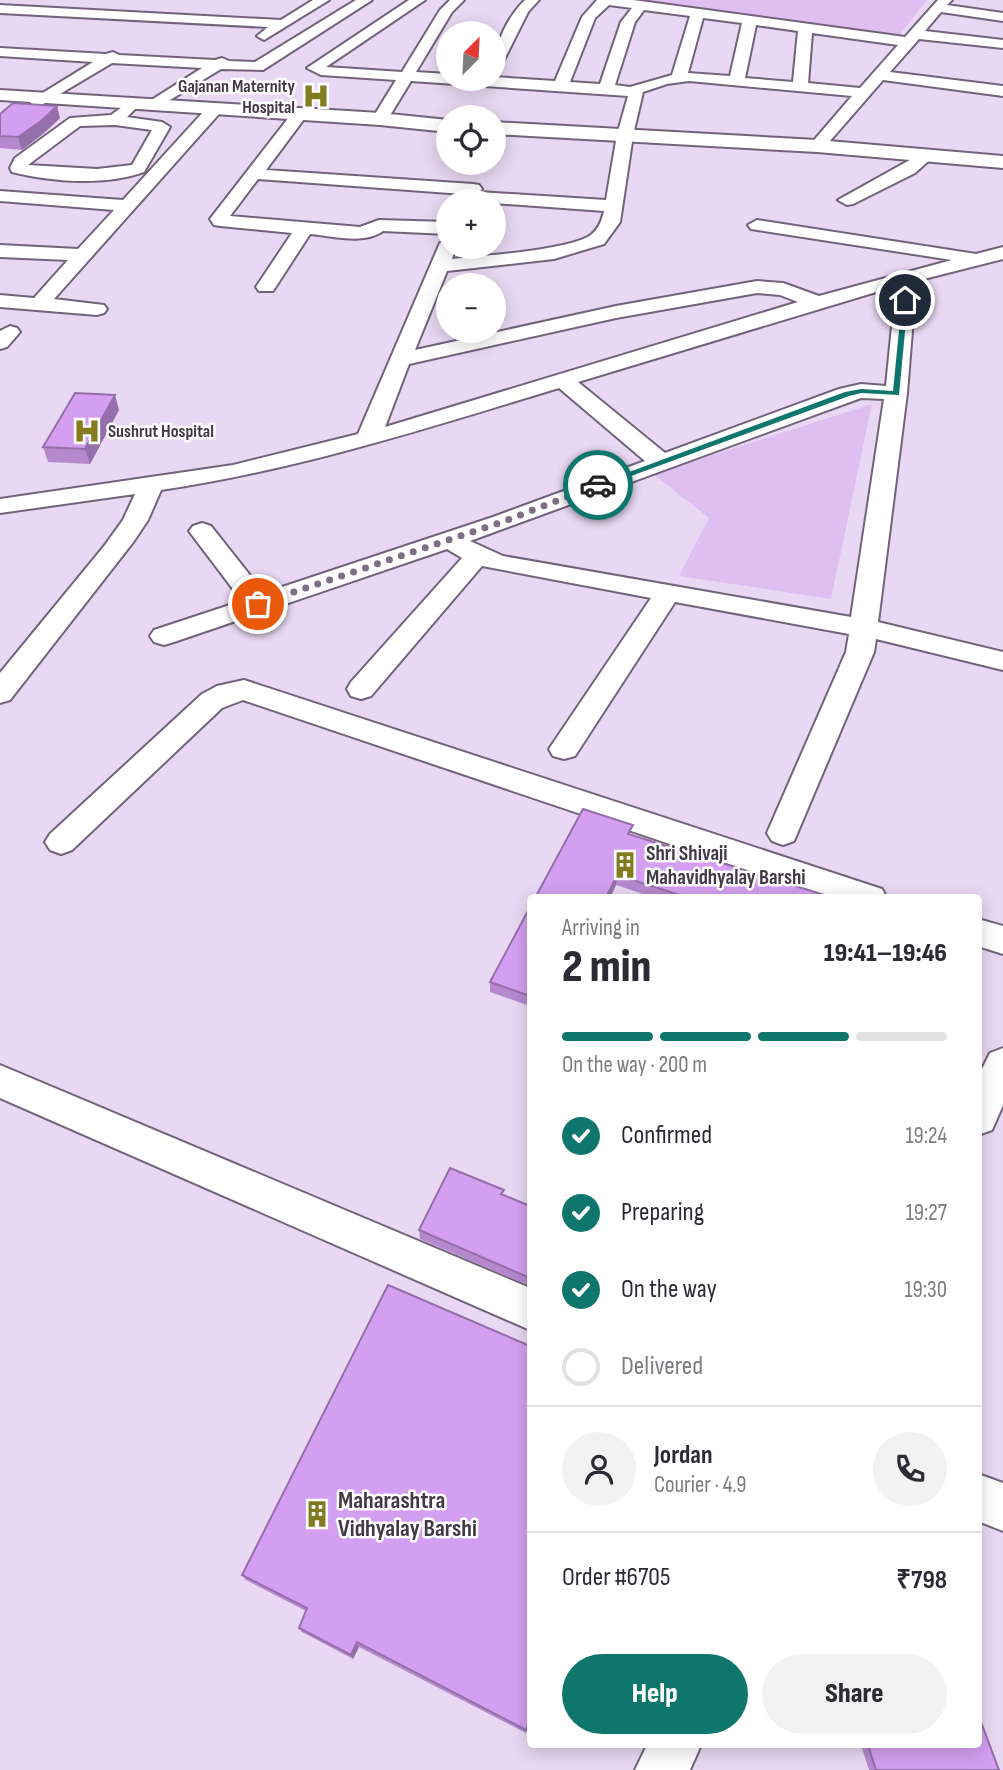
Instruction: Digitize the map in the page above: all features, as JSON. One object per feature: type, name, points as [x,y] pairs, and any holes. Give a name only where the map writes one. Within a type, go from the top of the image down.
[{"type":"main road","points":[[0,97],[155,104],[436,124]]},
{"type":"main road","points":[[41,100],[122,113],[212,112],[436,127]]},
{"type":"main road","points":[[506,133],[625,135],[817,146],[1003,162]]},
{"type":"street","points":[[61,24],[109,0]]},
{"type":"street","points":[[155,104],[322,0]]},
{"type":"street","points":[[2,53],[262,66],[365,0]]},
{"type":"street","points":[[418,0],[314,68],[321,71],[436,78]]},
{"type":"street","points":[[380,118],[447,10],[457,0]]},
{"type":"street","points":[[506,42],[522,10],[532,0]]},
{"type":"street","points":[[561,86],[589,17],[605,0],[806,28],[1003,44]]},
{"type":"street","points":[[817,146],[879,75],[901,58],[912,38],[941,4],[1003,17]]},
{"type":"street","points":[[606,89],[628,22],[641,5]]},
{"type":"street","points":[[158,32],[206,6]]},
{"type":"street","points":[[0,9],[283,24]]},
{"type":"street","points":[[679,77],[698,13]]},
{"type":"street","points":[[737,80],[750,20]]},
{"type":"street","points":[[800,86],[806,28]]},
{"type":"street","points":[[2,53],[28,41]]},
{"type":"street","points":[[41,100],[134,45]]},
{"type":"street","points":[[879,75],[1003,91]]},
{"type":"street","points":[[506,82],[632,91],[679,77],[864,93]]},
{"type":"street","points":[[439,266],[504,260],[583,246],[597,240],[606,231],[614,205],[625,135],[636,96],[632,91]]},
{"type":"street","points":[[39,304],[212,112]]},
{"type":"street","points":[[122,113],[163,127],[138,168],[123,174],[18,168],[55,136],[76,121],[122,113]]},
{"type":"street","points":[[296,119],[219,219],[220,222],[365,233],[379,225],[436,227]]},
{"type":"street","points":[[55,136],[79,138]]},
{"type":"street","points":[[128,142],[153,145]]},
{"type":"street","points":[[847,200],[909,169],[926,156]]},
{"type":"street","points":[[255,174],[355,181],[436,192]]},
{"type":"street","points":[[327,231],[355,181]]},
{"type":"street","points":[[0,196],[126,206]]},
{"type":"street","points":[[506,198],[614,205]]},
{"type":"street","points":[[757,225],[909,246],[978,259]]},
{"type":"street","points":[[266,287],[304,229]]},
{"type":"street","points":[[0,251],[82,256]]},
{"type":"street","points":[[0,506],[233,472],[368,439],[817,302],[1003,253]]},
{"type":"street","points":[[368,439],[442,259]]},
{"type":"street","points":[[783,833],[860,652],[896,393],[907,277]]},
{"type":"street","points":[[400,360],[616,312],[757,287],[783,289],[817,302]]},
{"type":"street","points":[[0,301],[97,309]]},
{"type":"street","points":[[561,379],[660,461]]},
{"type":"street","points":[[164,636],[450,540],[847,394],[861,391],[896,393]]},
{"type":"street","points":[[0,693],[40,639],[123,541],[140,514],[150,486]]},
{"type":"street","points":[[202,531],[258,604]]},
{"type":"street","points":[[450,540],[477,556],[499,563],[865,628],[1003,661]]},
{"type":"street","points":[[361,689],[477,556]]},
{"type":"street","points":[[564,749],[668,593]]},
{"type":"street","points":[[61,842],[212,702],[227,693],[244,690],[858,894]]},
{"type":"street","points":[[982,933],[1003,940]]},
{"type":"street","points":[[982,1109],[1003,1064]]},
{"type":"street","points":[[0,1081],[527,1308]]},
{"type":"street","points":[[982,1499],[1003,1507]]},
{"type":"street","points":[[662,1770],[673,1748]]},
{"type":"shaded area","points":[[611,0],[927,0],[897,38]]},
{"type":"shaded area","points":[[872,404],[831,599],[679,576],[709,518],[653,474]]},
{"type":"building","points":[[13,103],[57,106],[18,137],[0,136],[0,114]]},
{"type":"building","points":[[75,393],[115,395],[85,449],[43,447]]},
{"type":"building","name":"Shri Shivaji Mahavidhyalay Barshi","points":[[583,809],[633,825],[628,834],[821,894],[676,894],[617,875],[608,894],[537,894]]},
{"type":"building","points":[[527,913],[527,995],[490,982]]},
{"type":"building","points":[[450,1168],[504,1190],[501,1194],[527,1205],[527,1277],[419,1230]]},
{"type":"building","points":[[388,1285],[527,1345],[526,1730],[357,1642],[351,1655],[299,1628],[307,1608],[242,1575]]},
{"type":"building","points":[[982,1725],[999,1770],[876,1770],[869,1748],[982,1748]]},
{"type":"way so far","points":[[258,604],[502,522],[598,485]]},
{"type":"place","name":"Gajanan Maternity Hospital","points":[[316,96]]},
{"type":"place","name":"Sushrut Hospital","points":[[87,431]]},
{"type":"place","name":"Shri Shivaji Mahavidhyalay Barshi","points":[[625,865]]},
{"type":"place","name":"Maharashtra Vidhyalay Barshi","points":[[317,1514]]},
{"type":"route","points":[[598,485],[847,394],[861,391],[896,393],[905,300]]}]
